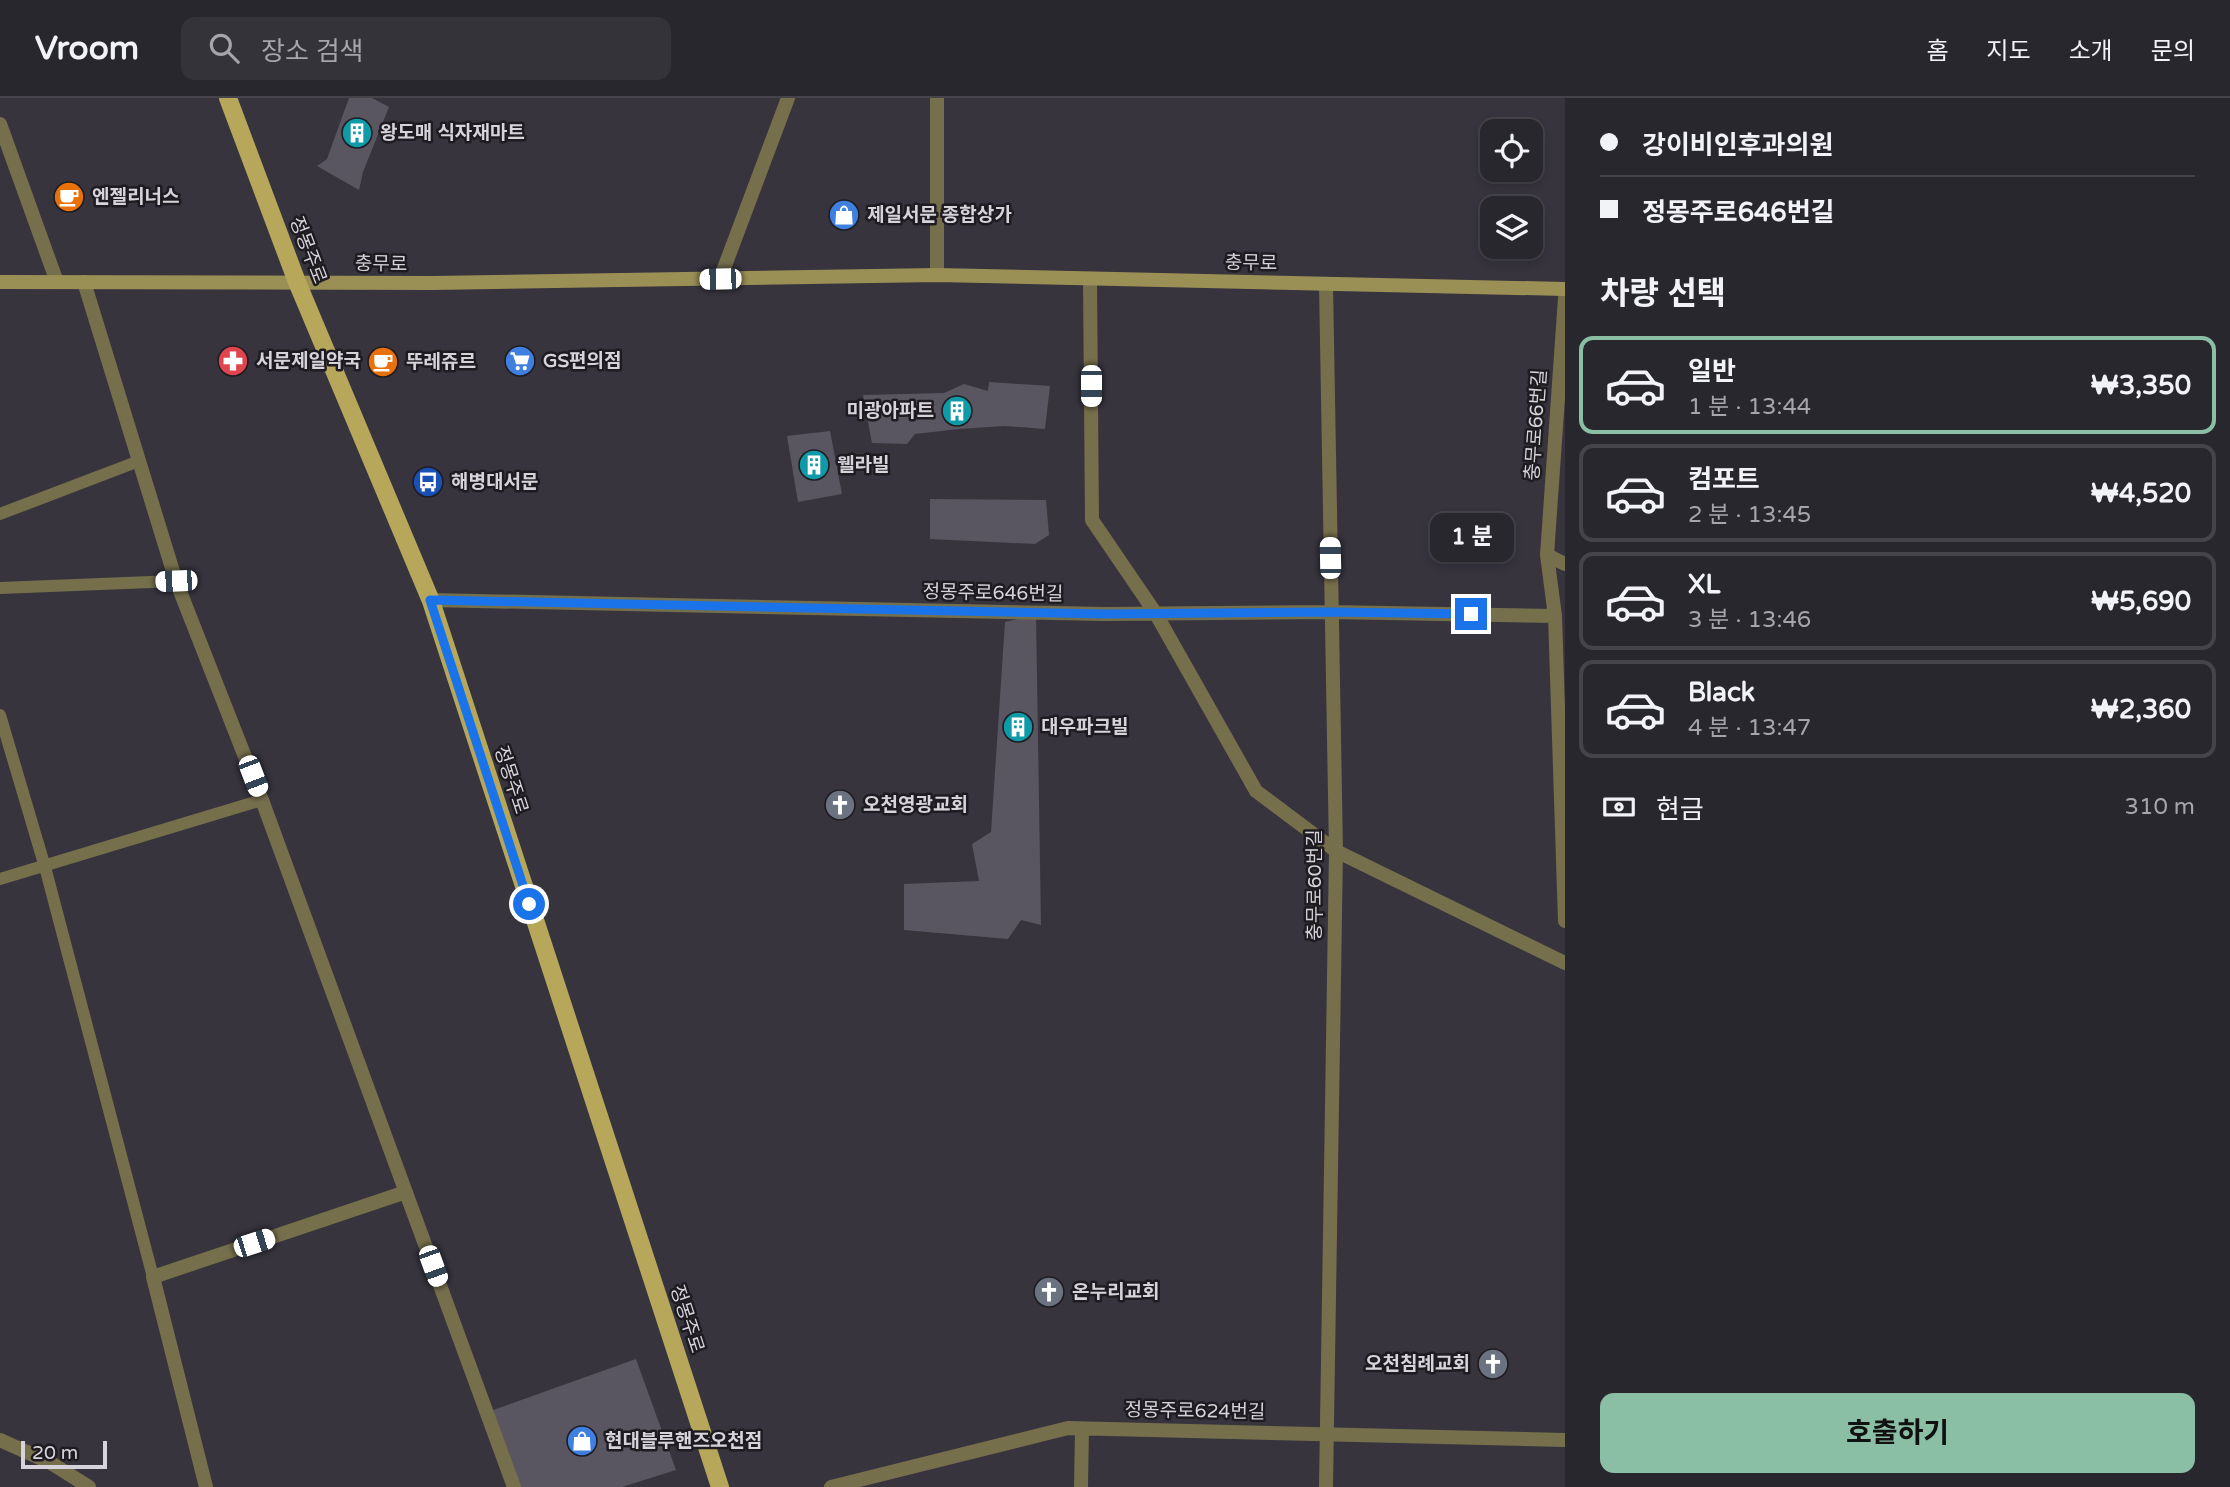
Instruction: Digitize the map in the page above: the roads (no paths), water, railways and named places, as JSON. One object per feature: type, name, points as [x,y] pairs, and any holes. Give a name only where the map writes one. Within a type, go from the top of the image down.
[{"type":"main road","name":"정몽주로","points":[[228,98],[297,282],[430,600],[720,1487]]},
{"type":"street","points":[[720,279],[788,98]]},
{"type":"street","points":[[937,98],[937,275]]},
{"type":"street","points":[[0,124],[57,282]]},
{"type":"street","name":"충무로","points":[[0,282],[433,284],[937,275],[1565,289]]},
{"type":"street","points":[[1090,279],[1092,520],[1156,614],[1256,790],[1336,851],[1565,963]]},
{"type":"street","points":[[84,282],[176,581],[262,800],[513,1487]]},
{"type":"street","name":"충무로60번길","points":[[1326,284],[1336,851],[1326,1487]]},
{"type":"street","name":"충무로66번길","points":[[1565,298],[1547,555],[1555,616],[1565,921]]},
{"type":"street","points":[[1547,555],[1565,564]]},
{"type":"street","name":"정몽주로646번길","points":[[430,600],[1156,614],[1331,612],[1555,616]]},
{"type":"street","points":[[206,1487],[153,1277],[406,1192]]},
{"type":"street","name":"정몽주로624번길","points":[[831,1487],[1068,1428],[1565,1440]]},
{"type":"street","points":[[1081,1487],[1082,1429]]},
{"type":"street","points":[[0,1440],[51,1463],[89,1487]]},
{"type":"lane","points":[[0,514],[139,461]]},
{"type":"lane","points":[[0,588],[176,581]]},
{"type":"lane","points":[[0,715],[45,867],[153,1277]]},
{"type":"lane","points":[[0,879],[262,800]]},
{"type":"place","name":"왕도매 식자재마트","points":[[357,133]]},
{"type":"place","name":"엔젤리너스","points":[[69,197]]},
{"type":"place","name":"제일서문 종합상가","points":[[844,215]]},
{"type":"place","name":"서문제일약국","points":[[233,361]]},
{"type":"place","name":"GS편의점","points":[[520,361]]},
{"type":"place","name":"뚜레쥬르","points":[[383,362]]},
{"type":"place","name":"미광아파트","points":[[957,411]]},
{"type":"place","name":"웰라빌","points":[[814,465]]},
{"type":"place","name":"해병대서문","points":[[428,482]]},
{"type":"place","name":"대우파크빌","points":[[1018,727]]},
{"type":"place","name":"오천영광교회","points":[[840,805]]},
{"type":"place","name":"온누리교회","points":[[1049,1292]]},
{"type":"place","name":"오천침례교회","points":[[1493,1364]]},
{"type":"place","name":"현대블루핸즈오천점","points":[[582,1441]]}]
